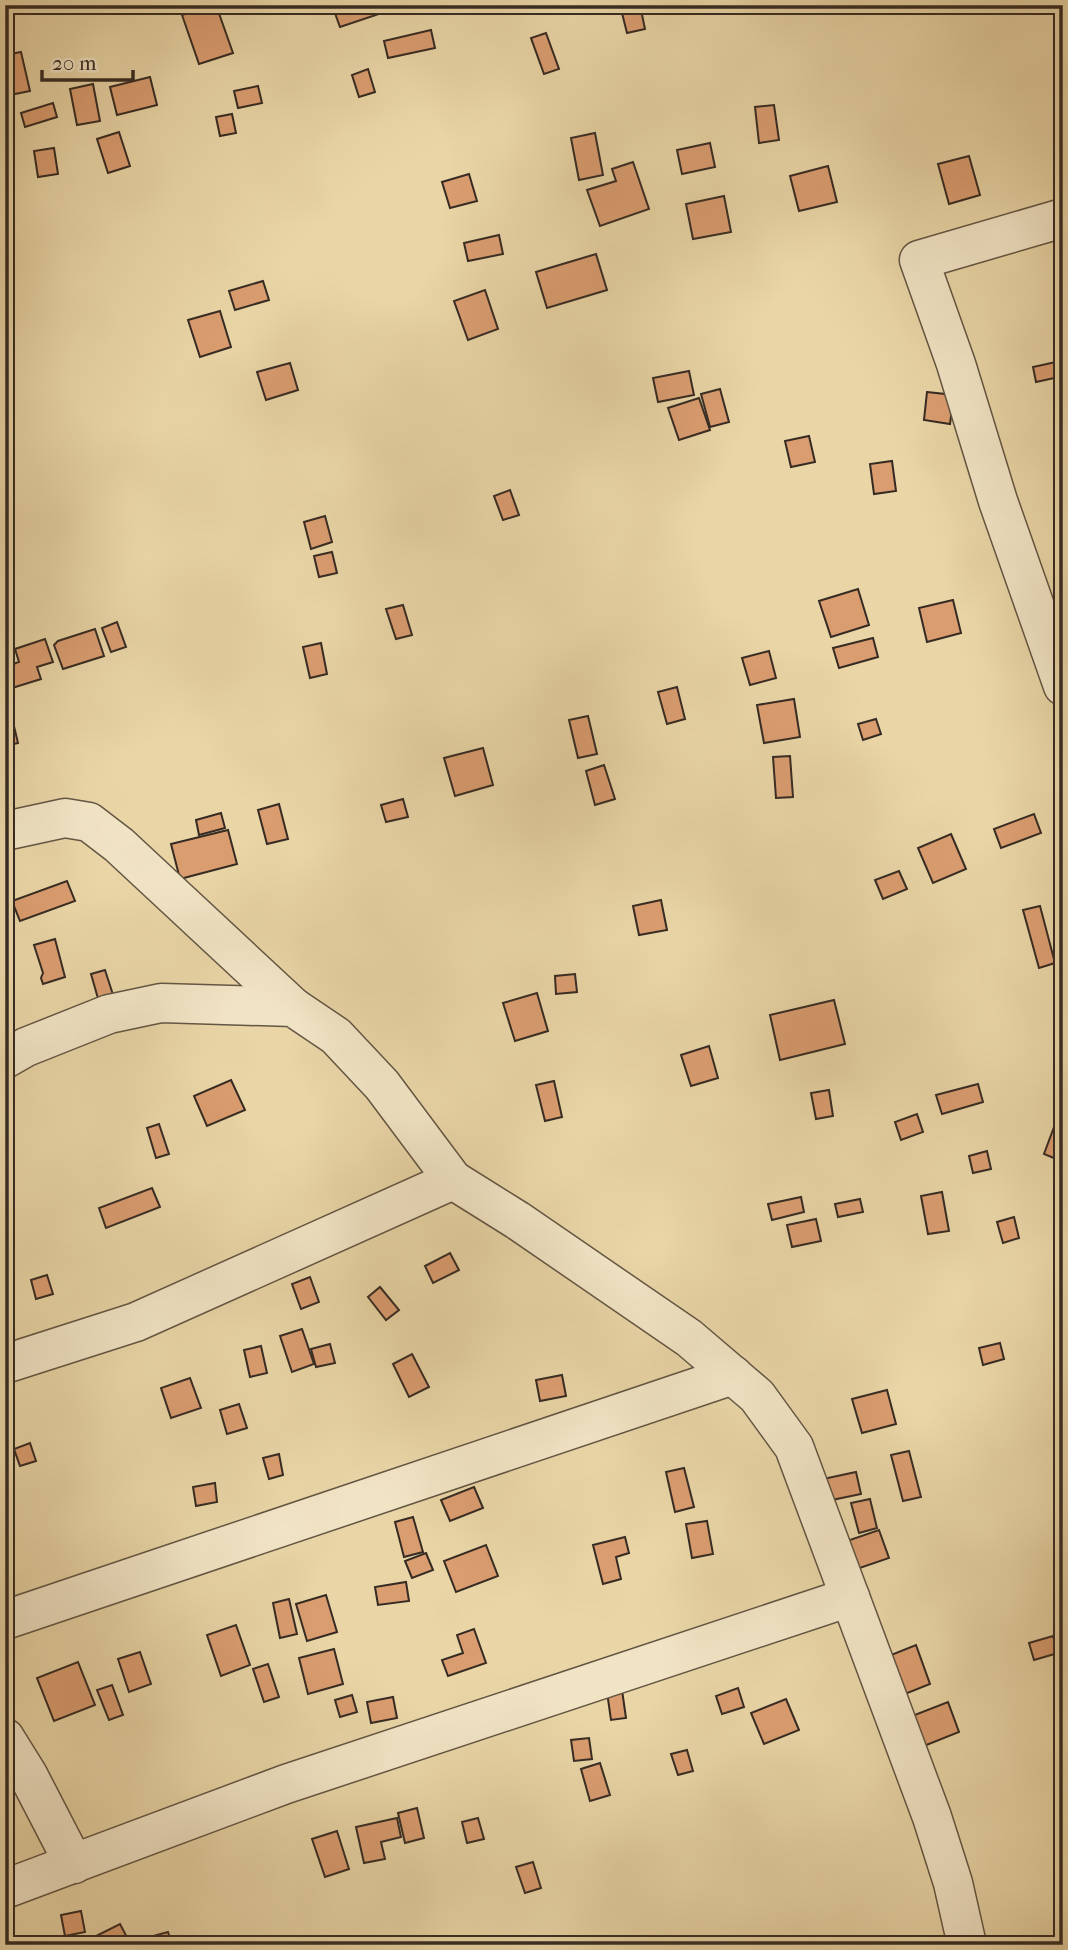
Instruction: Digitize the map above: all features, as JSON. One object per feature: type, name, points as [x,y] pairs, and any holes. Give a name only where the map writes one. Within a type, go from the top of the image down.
[{"type":"street","points":[[1063,218],[919,260],[956,364],[998,501],[1063,686]]},
{"type":"street","points":[[5,831],[65,818],[89,822],[119,845],[293,1007],[336,1036],[382,1085],[453,1181],[517,1220],[689,1338],[757,1396],[794,1447],[932,1816],[953,1883],[967,1945]]},
{"type":"street","points":[[5,1059],[26,1047],[109,1014],[161,1003],[293,1007]]},
{"type":"street","points":[[5,1364],[136,1322],[453,1181]]},
{"type":"street","points":[[5,1620],[733,1375]]},
{"type":"street","points":[[5,1889],[286,1784],[850,1597]]},
{"type":"street","points":[[5,1738],[28,1775],[74,1864]]},
{"type":"building","points":[[216,5],[233,53],[199,64],[182,15]]},
{"type":"building","points":[[332,5],[382,5],[385,12],[340,27]]},
{"type":"building","points":[[620,5],[640,5],[645,29],[627,33]]},
{"type":"building","points":[[431,30],[435,48],[388,58],[384,41]]},
{"type":"building","points":[[546,33],[559,69],[544,74],[531,38]]},
{"type":"building","points":[[21,52],[30,91],[10,95],[5,76],[5,55]]},
{"type":"building","points":[[368,69],[375,92],[359,97],[352,75]]},
{"type":"building","points":[[150,77],[157,105],[117,115],[110,87]]},
{"type":"building","points":[[93,84],[100,121],[77,125],[70,89]]},
{"type":"building","points":[[258,86],[262,103],[238,108],[234,91]]},
{"type":"building","points":[[53,103],[57,117],[25,127],[21,113]]},
{"type":"building","points":[[774,105],[779,140],[759,143],[755,107]]},
{"type":"building","points":[[232,114],[236,133],[220,136],[216,117]]},
{"type":"building","points":[[119,132],[130,166],[108,173],[97,139]]},
{"type":"building","points":[[595,133],[603,175],[579,180],[571,138]]},
{"type":"building","points":[[710,143],[715,167],[682,174],[677,150]]},
{"type":"building","points":[[54,148],[58,174],[38,177],[34,151]]},
{"type":"building","points":[[969,156],[980,195],[949,204],[938,164]]},
{"type":"building","points":[[633,162],[649,209],[600,226],[587,190],[616,181],[612,169]]},
{"type":"building","points":[[828,166],[837,202],[799,211],[790,176]]},
{"type":"building","points":[[469,174],[477,201],[450,208],[442,182]]},
{"type":"building","points":[[724,196],[731,232],[693,239],[686,204]]},
{"type":"building","points":[[499,235],[503,254],[468,261],[464,243]]},
{"type":"building","points":[[596,254],[607,290],[547,308],[536,272]]},
{"type":"building","points":[[263,281],[269,300],[235,310],[229,291]]},
{"type":"building","points":[[485,290],[498,329],[468,340],[454,301]]},
{"type":"building","points":[[220,311],[231,347],[200,357],[188,320]]},
{"type":"building","points":[[1056,362],[1059,377],[1036,382],[1033,367]]},
{"type":"building","points":[[290,363],[298,390],[266,400],[257,372]]},
{"type":"building","points":[[689,371],[694,395],[658,402],[653,378]]},
{"type":"building","points":[[720,389],[729,422],[710,427],[701,394]]},
{"type":"building","points":[[927,392],[954,395],[950,424],[924,420]]},
{"type":"building","points":[[699,398],[710,430],[679,440],[668,408]]},
{"type":"building","points":[[809,436],[815,462],[791,467],[785,441]]},
{"type":"building","points":[[892,461],[896,491],[874,494],[870,464]]},
{"type":"building","points":[[510,490],[519,515],[503,520],[494,496]]},
{"type":"building","points":[[325,516],[332,542],[311,549],[304,522]]},
{"type":"building","points":[[332,552],[337,573],[319,577],[314,556]]},
{"type":"building","points":[[858,589],[869,625],[831,637],[819,601]]},
{"type":"building","points":[[953,600],[961,633],[927,642],[919,608]]},
{"type":"building","points":[[403,605],[412,635],[396,639],[386,609]]},
{"type":"building","points":[[117,622],[126,647],[111,652],[102,628]]},
{"type":"building","points":[[95,629],[104,656],[63,669],[54,645],[58,641]]},
{"type":"building","points":[[873,638],[878,657],[839,668],[833,648]]},
{"type":"building","points":[[45,639],[53,662],[37,667],[41,679],[9,689],[5,667],[19,662],[15,649]]},
{"type":"building","points":[[321,643],[327,674],[310,678],[303,647]]},
{"type":"building","points":[[769,651],[776,678],[750,685],[742,658]]},
{"type":"building","points":[[677,687],[685,719],[667,724],[658,692]]},
{"type":"building","points":[[794,699],[800,737],[764,743],[757,705]]},
{"type":"building","points":[[588,716],[597,754],[578,758],[569,720]]},
{"type":"building","points":[[876,719],[881,734],[863,740],[858,724]]},
{"type":"building","points":[[13,722],[18,743],[5,746],[5,724]]},
{"type":"building","points":[[483,748],[493,785],[455,796],[444,758]]},
{"type":"building","points":[[790,756],[793,797],[776,798],[773,757]]},
{"type":"building","points":[[604,765],[615,799],[595,805],[586,771]]},
{"type":"building","points":[[403,799],[408,817],[386,822],[381,805]]},
{"type":"building","points":[[279,804],[288,839],[267,844],[258,810]]},
{"type":"building","points":[[221,813],[225,828],[199,835],[196,820]]},
{"type":"building","points":[[1034,814],[1041,833],[1001,848],[994,829]]},
{"type":"building","points":[[228,830],[237,864],[180,879],[171,844]]},
{"type":"building","points":[[951,834],[966,869],[933,883],[918,848]]},
{"type":"building","points":[[899,871],[907,889],[883,899],[875,880]]},
{"type":"building","points":[[67,881],[75,901],[20,921],[12,901]]},
{"type":"building","points":[[661,900],[667,930],[639,935],[633,906]]},
{"type":"building","points":[[1040,906],[1055,963],[1039,968],[1023,910]]},
{"type":"building","points":[[55,939],[65,977],[43,984],[43,973],[34,945]]},
{"type":"building","points":[[1054,944],[1063,944],[1063,963],[1056,964]]},
{"type":"building","points":[[105,970],[116,1004],[101,1009],[91,974]]},
{"type":"building","points":[[575,974],[577,992],[556,994],[555,976]]},
{"type":"building","points":[[537,993],[548,1031],[515,1041],[503,1003]]},
{"type":"building","points":[[834,1000],[845,1044],[780,1060],[770,1015]]},
{"type":"building","points":[[709,1046],[718,1078],[691,1086],[681,1055]]},
{"type":"building","points":[[231,1080],[245,1110],[207,1126],[194,1096]]},
{"type":"building","points":[[554,1081],[562,1117],[545,1121],[536,1085]]},
{"type":"building","points":[[978,1084],[983,1102],[942,1114],[936,1095]]},
{"type":"building","points":[[829,1090],[833,1116],[816,1119],[811,1093]]},
{"type":"building","points":[[917,1114],[923,1132],[901,1140],[895,1122]]},
{"type":"building","points":[[159,1124],[169,1154],[156,1158],[147,1128]]},
{"type":"building","points":[[1054,1127],[1063,1131],[1061,1161],[1044,1154]]},
{"type":"building","points":[[987,1151],[991,1169],[973,1173],[969,1156]]},
{"type":"building","points":[[152,1188],[160,1207],[106,1228],[99,1208]]},
{"type":"building","points":[[942,1192],[949,1231],[928,1234],[921,1196]]},
{"type":"building","points":[[801,1197],[804,1212],[772,1220],[768,1204]]},
{"type":"building","points":[[860,1199],[863,1212],[838,1217],[835,1204]]},
{"type":"building","points":[[1014,1217],[1019,1238],[1003,1243],[997,1222]]},
{"type":"building","points":[[816,1219],[821,1241],[792,1247],[787,1225]]},
{"type":"building","points":[[450,1253],[459,1270],[433,1283],[425,1266]]},
{"type":"building","points":[[47,1275],[53,1294],[36,1299],[31,1280]]},
{"type":"building","points":[[310,1277],[319,1302],[301,1309],[292,1284]]},
{"type":"building","points":[[380,1287],[399,1310],[386,1320],[368,1297]]},
{"type":"building","points":[[302,1329],[314,1364],[292,1372],[280,1336]]},
{"type":"building","points":[[1000,1343],[1004,1359],[983,1365],[979,1348]]},
{"type":"building","points":[[330,1344],[335,1363],[316,1367],[311,1349]]},
{"type":"building","points":[[261,1346],[267,1373],[250,1377],[244,1350]]},
{"type":"building","points":[[412,1354],[429,1387],[409,1397],[393,1364]]},
{"type":"building","points":[[562,1375],[566,1396],[540,1401],[536,1380]]},
{"type":"building","points":[[190,1378],[201,1408],[171,1418],[161,1388]]},
{"type":"building","points":[[887,1390],[896,1424],[862,1433],[852,1399]]},
{"type":"building","points":[[239,1404],[247,1428],[227,1434],[220,1410]]},
{"type":"building","points":[[30,1443],[36,1461],[20,1466],[14,1449]]},
{"type":"building","points":[[909,1451],[921,1497],[903,1501],[891,1455]]},
{"type":"building","points":[[279,1454],[283,1475],[269,1479],[263,1458]]},
{"type":"building","points":[[684,1468],[694,1507],[675,1512],[666,1472]]},
{"type":"building","points":[[856,1472],[861,1494],[827,1501],[823,1479]]},
{"type":"building","points":[[215,1483],[217,1502],[196,1506],[193,1487]]},
{"type":"building","points":[[474,1487],[483,1508],[450,1521],[441,1500]]},
{"type":"building","points":[[870,1499],[877,1528],[859,1533],[851,1503]]},
{"type":"building","points":[[413,1517],[423,1552],[404,1557],[395,1522]]},
{"type":"building","points":[[707,1521],[713,1554],[692,1558],[686,1524]]},
{"type":"building","points":[[879,1530],[889,1558],[851,1571],[841,1543]]},
{"type":"building","points":[[625,1537],[629,1553],[616,1557],[621,1579],[603,1584],[593,1545]]},
{"type":"building","points":[[486,1545],[498,1576],[456,1592],[444,1561]]},
{"type":"building","points":[[426,1553],[433,1570],[412,1578],[405,1561]]},
{"type":"building","points":[[406,1582],[409,1601],[378,1605],[375,1587]]},
{"type":"building","points":[[326,1595],[337,1632],[307,1641],[296,1604]]},
{"type":"building","points":[[289,1599],[297,1634],[280,1638],[273,1603]]},
{"type":"building","points":[[236,1625],[250,1665],[221,1676],[207,1635]]},
{"type":"building","points":[[474,1629],[486,1663],[448,1676],[442,1660],[463,1653],[457,1635]]},
{"type":"building","points":[[1053,1636],[1058,1653],[1034,1660],[1029,1643]]},
{"type":"building","points":[[916,1645],[930,1684],[900,1696],[886,1657]]},
{"type":"building","points":[[334,1649],[343,1684],[308,1694],[299,1658]]},
{"type":"building","points":[[140,1652],[151,1684],[129,1692],[118,1659]]},
{"type":"building","points":[[78,1662],[95,1705],[54,1721],[37,1678]]},
{"type":"building","points":[[268,1664],[279,1697],[264,1702],[253,1669]]},
{"type":"building","points":[[112,1685],[123,1715],[109,1720],[97,1690]]},
{"type":"building","points":[[738,1688],[744,1707],[722,1714],[716,1696]]},
{"type":"building","points":[[622,1690],[626,1718],[611,1720],[607,1692]]},
{"type":"building","points":[[352,1695],[357,1712],[340,1717],[335,1700]]},
{"type":"building","points":[[393,1697],[397,1718],[371,1723],[367,1702]]},
{"type":"building","points":[[786,1699],[799,1730],[764,1744],[751,1713]]},
{"type":"building","points":[[948,1702],[959,1732],[924,1746],[912,1716]]},
{"type":"building","points":[[589,1738],[592,1759],[574,1761],[571,1740]]},
{"type":"building","points":[[687,1750],[693,1771],[678,1775],[671,1754]]},
{"type":"building","points":[[600,1763],[610,1795],[590,1801],[581,1769]]},
{"type":"building","points":[[417,1808],[424,1838],[405,1843],[398,1813]]},
{"type":"building","points":[[397,1818],[401,1837],[381,1842],[385,1859],[364,1863],[356,1827]]},
{"type":"building","points":[[478,1818],[484,1839],[467,1843],[462,1822]]},
{"type":"building","points":[[337,1831],[349,1869],[325,1877],[312,1839]]},
{"type":"building","points":[[533,1862],[541,1888],[525,1893],[516,1867]]},
{"type":"building","points":[[81,1911],[85,1932],[65,1936],[61,1915]]},
{"type":"building","points":[[120,1924],[130,1943],[95,1945],[92,1938]]},
{"type":"building","points":[[168,1932],[172,1945],[148,1945],[146,1938]]}]
